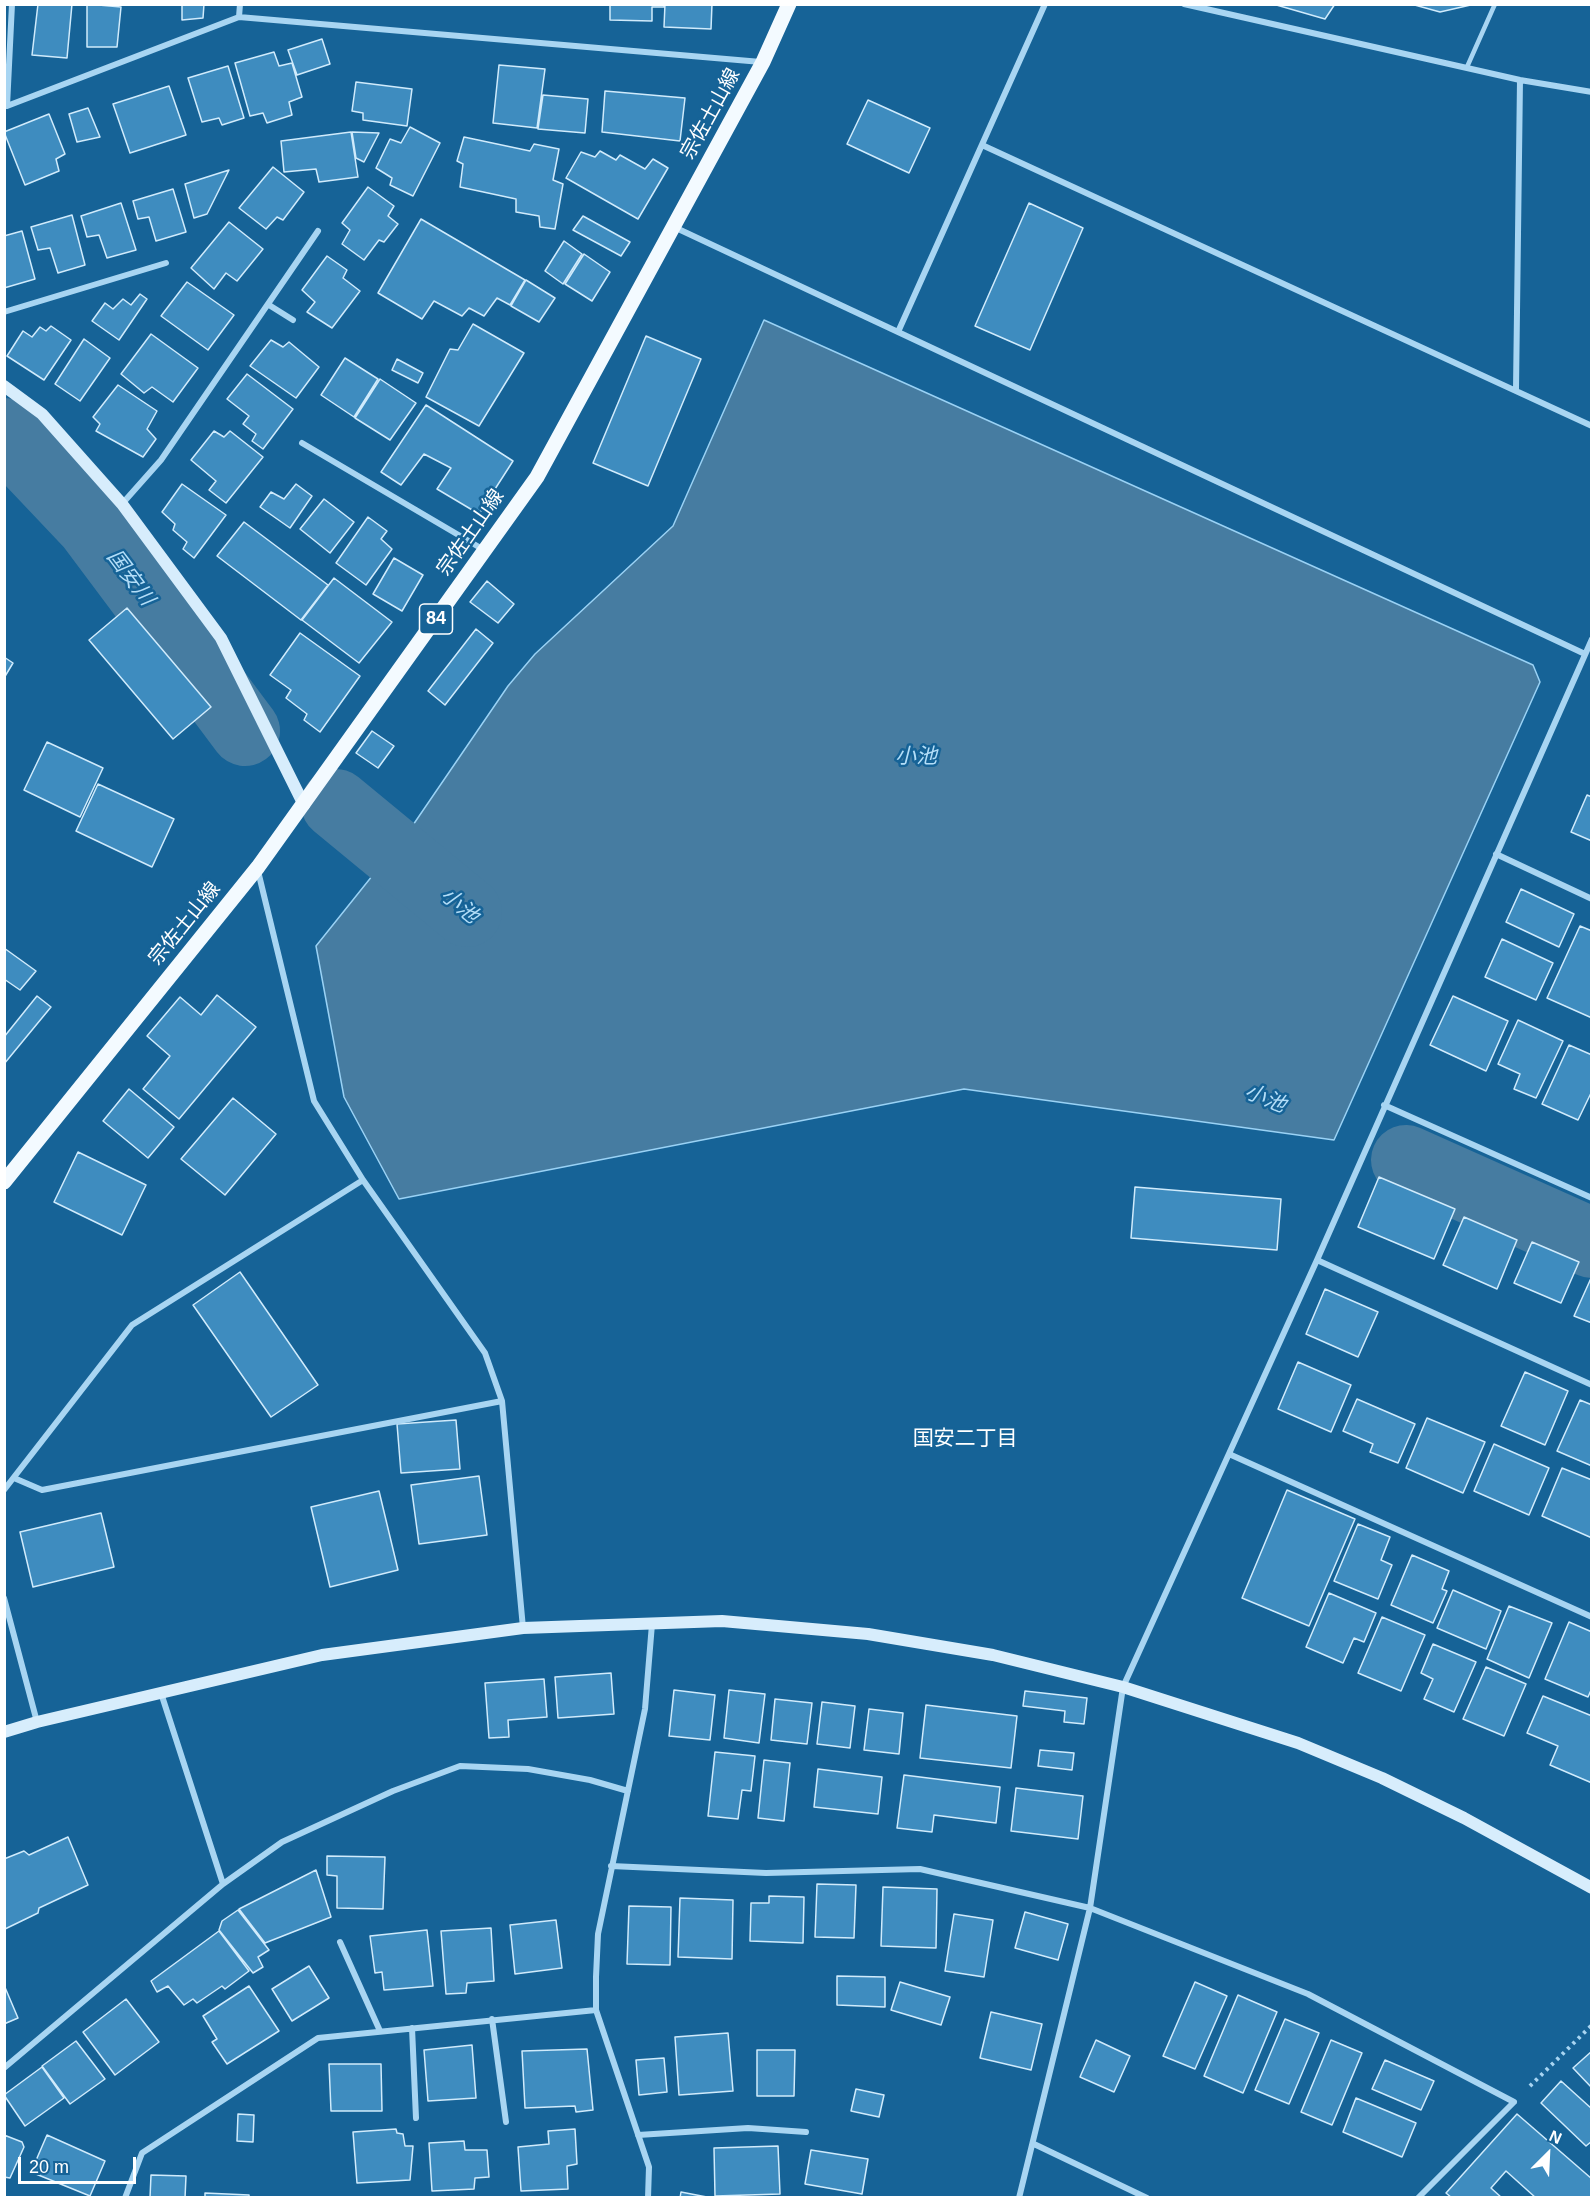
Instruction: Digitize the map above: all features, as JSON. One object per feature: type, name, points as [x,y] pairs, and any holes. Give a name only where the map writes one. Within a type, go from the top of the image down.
[{"type":"main road","name":"宗佐土山線","points":[[4,1182],[258,867],[537,477],[763,62],[789,4]]},
{"type":"street","points":[[12,4],[7,106],[239,17],[763,62]]},
{"type":"street","points":[[239,17],[240,4]]},
{"type":"street","points":[[898,333],[1045,4]]},
{"type":"street","points":[[1184,4],[1520,80],[1592,92]]},
{"type":"street","points":[[1516,389],[1520,80]]},
{"type":"street","points":[[982,145],[1516,389],[1592,426]]},
{"type":"street","points":[[673,227],[1585,654]]},
{"type":"street","points":[[122,504],[161,460],[318,231]]},
{"type":"street","points":[[4,312],[166,263]]},
{"type":"street","points":[[269,305],[293,320]]},
{"type":"street","points":[[4,386],[42,414],[122,504],[221,638],[304,805]]},
{"type":"street","points":[[302,443],[485,550]]},
{"type":"street","points":[[1019,2198],[1090,1908],[1123,1687],[1317,1260],[1592,639]]},
{"type":"street","points":[[1496,854],[1592,899]]},
{"type":"street","points":[[258,867],[314,1101],[363,1180],[485,1353],[502,1401],[523,1628]]},
{"type":"street","points":[[1384,1105],[1592,1198]]},
{"type":"street","points":[[4,1490],[132,1325],[363,1180]]},
{"type":"street","points":[[1317,1260],[1592,1385]]},
{"type":"street","points":[[14,1478],[42,1490],[502,1401]]},
{"type":"street","points":[[1229,1454],[1592,1617]]},
{"type":"street","points":[[4,1598],[37,1722]]},
{"type":"street","points":[[4,1732],[37,1722],[322,1655],[523,1628],[722,1621],[868,1634],[993,1655],[1123,1687],[1298,1743],[1382,1778],[1464,1818],[1592,1888]]},
{"type":"street","points":[[648,2198],[649,2167],[596,2010],[598,1934],[645,1709],[652,1624]]},
{"type":"street","points":[[161,1693],[224,1884]]},
{"type":"street","points":[[4,2068],[224,1884],[282,1842],[393,1791],[460,1766],[528,1769],[590,1780],[628,1791]]},
{"type":"street","points":[[611,1866],[766,1873],[920,1869],[1090,1908],[1308,1994],[1514,2102],[1418,2198]]},
{"type":"street","points":[[340,1941],[380,2031]]},
{"type":"street","points":[[125,2198],[142,2153],[318,2038],[596,2010]]},
{"type":"street","points":[[492,2019],[506,2122]]},
{"type":"street","points":[[412,2028],[416,2118]]},
{"type":"street","points":[[638,2135],[748,2128],[806,2132]]},
{"type":"street","points":[[1034,2144],[1148,2198]]},
{"type":"lane","points":[[1467,67],[1495,4]]},
{"type":"path","points":[[1514,2102],[1592,2025]]},
{"type":"water","name":"小池","points":[[764,320],[1533,665],[1540,682],[1334,1140],[964,1089],[399,1199],[344,1097],[316,946],[413,825],[508,686],[535,654],[673,526]]},
{"type":"building","points":[[38,4],[72,4],[67,58],[32,55]]},
{"type":"building","points":[[87,4],[121,7],[117,47],[87,47]]},
{"type":"building","points":[[182,4],[204,4],[203,18],[182,20]]},
{"type":"building","points":[[610,4],[664,4],[664,7],[652,7],[652,21],[610,20]]},
{"type":"building","points":[[665,4],[712,4],[711,29],[664,27]]},
{"type":"building","points":[[1273,4],[1335,4],[1325,19]]},
{"type":"building","points":[[1411,4],[1475,4],[1440,12]]},
{"type":"building","points":[[322,39],[330,64],[297,75],[288,50]]},
{"type":"building","points":[[274,52],[279,66],[292,63],[302,97],[289,102],[292,115],[267,123],[263,113],[250,116],[235,63]]},
{"type":"building","points":[[499,65],[545,69],[537,128],[493,123]]},
{"type":"building","points":[[228,66],[244,118],[222,125],[219,118],[202,122],[188,78]]},
{"type":"building","points":[[356,82],[412,89],[407,126],[363,120],[363,113],[352,111]]},
{"type":"building","points":[[169,86],[186,135],[130,153],[113,104]]},
{"type":"building","points":[[605,91],[685,98],[680,141],[602,132]]},
{"type":"building","points":[[543,95],[588,99],[585,133],[538,129]]},
{"type":"building","points":[[868,100],[930,128],[909,173],[847,144]]},
{"type":"building","points":[[88,108],[100,137],[77,142],[69,114]]},
{"type":"building","points":[[49,114],[65,154],[56,159],[59,171],[25,185],[4,132]]},
{"type":"building","points":[[410,127],[440,143],[413,196],[390,185],[392,178],[376,168],[390,139],[401,143]]},
{"type":"building","points":[[351,132],[358,177],[319,182],[316,169],[284,172],[281,141]]},
{"type":"building","points":[[352,132],[379,133],[364,162],[356,158]]},
{"type":"building","points":[[464,137],[530,151],[534,144],[559,149],[553,180],[563,184],[555,229],[540,227],[539,216],[516,212],[516,199],[460,187],[463,164],[457,161]]},
{"type":"building","points":[[600,151],[616,160],[620,155],[645,169],[653,159],[668,168],[638,219],[566,178],[581,152],[595,157]]},
{"type":"building","points":[[273,167],[304,192],[283,220],[277,217],[266,229],[239,208]]},
{"type":"building","points":[[229,170],[207,214],[194,218],[185,184]]},
{"type":"building","points":[[368,187],[394,206],[388,216],[398,224],[384,242],[379,240],[364,260],[342,244],[350,230],[342,223]]},
{"type":"building","points":[[173,189],[186,232],[156,241],[149,217],[138,219],[133,201]]},
{"type":"building","points":[[121,203],[136,250],[107,258],[99,235],[87,237],[81,216]]},
{"type":"building","points":[[1029,203],[1083,228],[1030,350],[975,326]]},
{"type":"building","points":[[72,215],[85,265],[58,273],[50,248],[38,250],[31,227]]},
{"type":"building","points":[[583,216],[630,242],[621,256],[573,230]]},
{"type":"building","points":[[421,219],[525,280],[510,305],[497,298],[484,316],[469,308],[462,316],[434,301],[422,319],[378,293]]},
{"type":"building","points":[[229,222],[263,249],[237,281],[226,273],[214,289],[191,268]]},
{"type":"building","points":[[22,231],[35,279],[4,288],[4,236]]},
{"type":"building","points":[[564,241],[582,254],[563,284],[545,271]]},
{"type":"building","points":[[584,254],[610,272],[592,301],[565,284]]},
{"type":"building","points":[[327,256],[347,270],[343,278],[360,291],[332,328],[307,312],[315,302],[302,290]]},
{"type":"building","points":[[526,280],[555,298],[539,322],[511,306]]},
{"type":"building","points":[[187,282],[234,315],[208,350],[161,316]]},
{"type":"building","points":[[140,294],[147,299],[119,340],[92,321],[105,303],[113,309],[123,299],[131,305]]},
{"type":"building","points":[[473,324],[524,353],[479,426],[426,397],[450,349],[458,350]]},
{"type":"building","points":[[51,326],[71,340],[44,380],[7,356],[23,331],[32,337],[40,327],[46,331]]},
{"type":"building","points":[[151,334],[198,368],[173,402],[152,387],[144,393],[121,374]]},
{"type":"building","points":[[646,336],[701,359],[648,486],[593,463]]},
{"type":"building","points":[[84,339],[110,358],[80,401],[55,384]]},
{"type":"building","points":[[271,340],[283,347],[289,342],[319,367],[296,398],[250,366]]},
{"type":"building","points":[[345,358],[378,379],[354,417],[321,395]]},
{"type":"building","points":[[397,359],[423,373],[418,383],[392,370]]},
{"type":"building","points":[[247,374],[293,409],[263,449],[252,441],[256,434],[243,424],[249,416],[227,399]]},
{"type":"building","points":[[380,379],[416,403],[390,440],[355,418]]},
{"type":"building","points":[[118,385],[157,411],[147,429],[156,439],[143,457],[96,431],[100,424],[93,417]]},
{"type":"building","points":[[426,405],[513,461],[479,514],[437,489],[451,468],[424,454],[401,485],[381,472]]},
{"type":"building","points":[[214,431],[224,437],[230,431],[263,457],[226,503],[209,490],[216,481],[191,460]]},
{"type":"building","points":[[182,484],[226,515],[194,558],[183,549],[187,542],[173,530],[175,524],[162,512]]},
{"type":"building","points":[[296,484],[312,496],[290,528],[260,507],[271,492],[284,499]]},
{"type":"building","points":[[324,499],[354,522],[330,553],[300,529]]},
{"type":"building","points":[[368,517],[387,531],[381,539],[392,549],[366,585],[336,563]]},
{"type":"building","points":[[244,522],[328,585],[301,620],[217,556]]},
{"type":"building","points":[[394,558],[423,575],[402,611],[373,594]]},
{"type":"building","points":[[334,578],[392,622],[359,663],[302,620]]},
{"type":"building","points":[[487,581],[514,604],[498,623],[470,602]]},
{"type":"building","points":[[127,608],[211,707],[173,739],[89,640]]},
{"type":"building","points":[[476,629],[493,643],[445,705],[428,691]]},
{"type":"building","points":[[300,633],[360,676],[320,732],[304,720],[307,714],[286,698],[291,690],[270,675]]},
{"type":"building","points":[[4,657],[13,663],[4,678]]},
{"type":"building","points":[[372,731],[394,746],[378,768],[356,753]]},
{"type":"building","points":[[47,742],[103,768],[80,817],[24,790]]},
{"type":"building","points":[[98,784],[174,819],[152,867],[76,831]]},
{"type":"building","points":[[1587,795],[1592,797],[1592,841],[1571,832]]},
{"type":"building","points":[[1521,889],[1574,914],[1559,947],[1506,922]]},
{"type":"building","points":[[1580,926],[1592,931],[1592,1018],[1547,998]]},
{"type":"building","points":[[1502,939],[1553,963],[1536,1000],[1485,977]]},
{"type":"building","points":[[4,948],[36,971],[20,990],[4,979]]},
{"type":"building","points":[[217,995],[256,1027],[179,1119],[143,1089],[170,1056],[147,1036],[180,997],[201,1015]]},
{"type":"building","points":[[37,996],[51,1007],[4,1064],[4,1037]]},
{"type":"building","points":[[1453,996],[1508,1021],[1486,1071],[1430,1045]]},
{"type":"building","points":[[1518,1020],[1563,1041],[1536,1098],[1514,1089],[1520,1074],[1498,1064]]},
{"type":"building","points":[[1569,1045],[1592,1055],[1592,1091],[1578,1120],[1542,1104]]},
{"type":"building","points":[[129,1089],[174,1127],[148,1158],[103,1121]]},
{"type":"building","points":[[233,1098],[276,1134],[225,1195],[181,1159]]},
{"type":"building","points":[[78,1152],[146,1185],[122,1235],[54,1202]]},
{"type":"building","points":[[1379,1177],[1455,1209],[1434,1259],[1358,1227]]},
{"type":"building","points":[[1135,1187],[1281,1199],[1277,1250],[1131,1238]]},
{"type":"building","points":[[1464,1217],[1517,1240],[1497,1289],[1443,1265]]},
{"type":"building","points":[[1532,1242],[1579,1262],[1561,1303],[1514,1283]]},
{"type":"building","points":[[240,1272],[318,1385],[271,1417],[193,1305]]},
{"type":"building","points":[[1592,1276],[1592,1323],[1574,1316]]},
{"type":"building","points":[[1325,1289],[1378,1312],[1358,1357],[1306,1334]]},
{"type":"building","points":[[1298,1362],[1351,1385],[1331,1432],[1278,1409]]},
{"type":"building","points":[[1525,1372],[1568,1391],[1545,1445],[1501,1426]]},
{"type":"building","points":[[1357,1399],[1415,1424],[1398,1463],[1370,1452],[1373,1444],[1343,1431]]},
{"type":"building","points":[[1580,1400],[1592,1405],[1592,1466],[1557,1451]]},
{"type":"building","points":[[1427,1418],[1485,1442],[1463,1493],[1406,1468]]},
{"type":"building","points":[[456,1420],[460,1469],[401,1473],[397,1424]]},
{"type":"building","points":[[1494,1444],[1549,1468],[1529,1515],[1474,1491]]},
{"type":"building","points":[[1562,1468],[1592,1480],[1592,1538],[1542,1516]]},
{"type":"building","points":[[479,1476],[487,1535],[419,1544],[411,1485]]},
{"type":"building","points":[[1287,1490],[1355,1519],[1309,1626],[1242,1598]]},
{"type":"building","points":[[379,1491],[398,1570],[330,1587],[311,1507]]},
{"type":"building","points":[[101,1513],[114,1567],[33,1587],[20,1532]]},
{"type":"building","points":[[1358,1524],[1390,1537],[1381,1560],[1392,1565],[1378,1599],[1334,1581]]},
{"type":"building","points":[[1412,1555],[1449,1571],[1442,1589],[1447,1591],[1433,1623],[1391,1605]]},
{"type":"building","points":[[1453,1590],[1501,1611],[1486,1649],[1437,1628]]},
{"type":"building","points":[[1329,1593],[1376,1613],[1364,1642],[1354,1638],[1343,1663],[1306,1647]]},
{"type":"building","points":[[1509,1606],[1552,1623],[1529,1678],[1487,1659]]},
{"type":"building","points":[[1382,1617],[1425,1635],[1401,1691],[1358,1673]]},
{"type":"building","points":[[1569,1622],[1592,1632],[1592,1688],[1588,1697],[1545,1679]]},
{"type":"building","points":[[1433,1644],[1476,1662],[1454,1712],[1424,1699],[1433,1679],[1421,1673]]},
{"type":"building","points":[[1486,1667],[1526,1684],[1504,1736],[1463,1719]]},
{"type":"building","points":[[611,1673],[614,1714],[558,1718],[555,1677]]},
{"type":"building","points":[[544,1679],[547,1717],[508,1720],[509,1737],[489,1738],[485,1683]]},
{"type":"building","points":[[674,1690],[715,1695],[710,1740],[669,1736]]},
{"type":"building","points":[[729,1690],[765,1694],[759,1743],[724,1738]]},
{"type":"building","points":[[1025,1691],[1087,1698],[1084,1724],[1064,1722],[1065,1711],[1023,1706]]},
{"type":"building","points":[[1543,1696],[1592,1716],[1592,1783],[1550,1765],[1558,1746],[1527,1733]]},
{"type":"building","points":[[775,1699],[812,1703],[807,1744],[771,1740]]},
{"type":"building","points":[[822,1702],[855,1706],[850,1748],[817,1744]]},
{"type":"building","points":[[926,1705],[1017,1716],[1011,1768],[920,1758]]},
{"type":"building","points":[[869,1709],[903,1713],[899,1754],[864,1750]]},
{"type":"building","points":[[1040,1750],[1074,1753],[1072,1770],[1038,1766]]},
{"type":"building","points":[[715,1752],[755,1756],[751,1791],[742,1790],[738,1819],[708,1816]]},
{"type":"building","points":[[764,1760],[790,1763],[784,1821],[758,1818]]},
{"type":"building","points":[[818,1769],[882,1777],[878,1814],[814,1807]]},
{"type":"building","points":[[904,1775],[1000,1787],[996,1823],[934,1815],[932,1832],[897,1828]]},
{"type":"building","points":[[1016,1788],[1083,1796],[1078,1839],[1011,1831]]},
{"type":"building","points":[[68,1837],[88,1885],[39,1908],[38,1913],[5,1929],[4,1859],[24,1851],[29,1855]]},
{"type":"building","points":[[327,1856],[385,1857],[383,1909],[337,1908],[337,1876],[327,1875]]},
{"type":"building","points":[[316,1870],[331,1917],[265,1943],[239,1909]]},
{"type":"building","points":[[817,1884],[856,1885],[854,1938],[815,1937]]},
{"type":"building","points":[[883,1887],[937,1889],[936,1948],[881,1946]]},
{"type":"building","points":[[769,1896],[804,1897],[803,1943],[750,1941],[751,1903],[769,1903]]},
{"type":"building","points":[[680,1898],[733,1900],[732,1959],[678,1957]]},
{"type":"building","points":[[629,1906],[671,1907],[670,1965],[627,1964]]},
{"type":"building","points":[[238,1910],[269,1950],[258,1957],[263,1967],[253,1973],[219,1930],[222,1921]]},
{"type":"building","points":[[1025,1912],[1068,1924],[1058,1960],[1015,1948]]},
{"type":"building","points":[[954,1914],[993,1920],[984,1977],[945,1971]]},
{"type":"building","points":[[556,1920],[562,1968],[515,1974],[510,1925]]},
{"type":"building","points":[[491,1928],[494,1981],[467,1983],[466,1993],[446,1994],[441,1931]]},
{"type":"building","points":[[427,1930],[433,1986],[384,1990],[382,1972],[375,1973],[370,1936]]},
{"type":"building","points":[[219,1931],[249,1971],[225,1989],[222,1986],[197,2003],[193,1999],[184,2005],[168,1986],[157,1992],[151,1981]]},
{"type":"building","points":[[309,1966],[329,1998],[292,2021],[272,1989]]},
{"type":"building","points":[[837,1976],[885,1977],[885,2007],[837,2005]]},
{"type":"building","points":[[900,1982],[950,1997],[941,2025],[891,2010]]},
{"type":"building","points":[[1195,1982],[1227,1996],[1195,2069],[1163,2056]]},
{"type":"building","points":[[4,1985],[18,2018],[4,2024]]},
{"type":"building","points":[[249,1986],[279,2031],[227,2064],[212,2042],[217,2039],[203,2016]]},
{"type":"building","points":[[1238,1995],[1277,2012],[1243,2093],[1204,2076]]},
{"type":"building","points":[[126,1999],[159,2042],[115,2075],[83,2032]]},
{"type":"building","points":[[991,2012],[1042,2024],[1031,2070],[980,2058]]},
{"type":"building","points":[[1285,2019],[1319,2033],[1289,2104],[1255,2090]]},
{"type":"building","points":[[728,2033],[733,2091],[679,2095],[675,2037]]},
{"type":"building","points":[[1096,2040],[1130,2056],[1114,2092],[1080,2077]]},
{"type":"building","points":[[1331,2040],[1362,2053],[1332,2125],[1301,2112]]},
{"type":"building","points":[[76,2041],[105,2079],[70,2104],[42,2066]]},
{"type":"building","points":[[472,2045],[476,2098],[428,2101],[424,2050]]},
{"type":"building","points":[[587,2049],[593,2110],[576,2112],[575,2106],[525,2108],[522,2051]]},
{"type":"building","points":[[757,2050],[795,2050],[794,2096],[757,2096]]},
{"type":"building","points":[[1592,2051],[1592,2088],[1573,2068]]},
{"type":"building","points":[[664,2058],[667,2092],[639,2095],[636,2060]]},
{"type":"building","points":[[1385,2060],[1434,2081],[1421,2110],[1372,2089]]},
{"type":"building","points":[[329,2064],[381,2064],[382,2111],[331,2111]]},
{"type":"building","points":[[42,2067],[64,2098],[25,2126],[4,2095]]},
{"type":"building","points":[[1561,2081],[1592,2109],[1592,2141],[1586,2146],[1541,2103]]},
{"type":"building","points":[[856,2089],[884,2095],[879,2117],[851,2111]]},
{"type":"building","points":[[1356,2098],[1416,2123],[1402,2157],[1343,2132]]},
{"type":"building","points":[[238,2114],[254,2115],[253,2142],[237,2141]]},
{"type":"building","points":[[1517,2114],[1592,2179],[1592,2198],[1536,2198],[1506,2171],[1491,2188],[1502,2198],[1452,2198],[1446,2193]]},
{"type":"building","points":[[396,2129],[397,2133],[403,2134],[405,2146],[413,2146],[410,2180],[357,2183],[353,2132]]},
{"type":"building","points":[[575,2129],[577,2164],[567,2166],[568,2189],[521,2191],[518,2147],[549,2144],[548,2131]]},
{"type":"building","points":[[4,2135],[22,2142],[24,2147],[10,2178],[4,2177]]},
{"type":"building","points":[[47,2135],[105,2161],[90,2196],[31,2172]]},
{"type":"building","points":[[464,2141],[465,2150],[487,2150],[489,2177],[475,2178],[474,2189],[432,2191],[429,2143]]},
{"type":"building","points":[[778,2146],[780,2194],[715,2196],[714,2148]]},
{"type":"building","points":[[811,2150],[868,2159],[862,2194],[805,2184]]},
{"type":"building","points":[[151,2175],[186,2176],[185,2198],[150,2198]]},
{"type":"building","points":[[681,2192],[712,2198],[680,2198]]},
{"type":"building","points":[[205,2193],[249,2195],[249,2198],[205,2198]]},
{"type":"waterway","name":"国安川","points":[[4,433],[91,525],[245,731]]},
{"type":"waterway","name":"小池","points":[[336,804],[467,912]]},
{"type":"waterway","name":"小池","points":[[1406,1160],[1592,1243]]},
{"type":"district","name":"国安二丁目","points":[[965,1439]]}]
